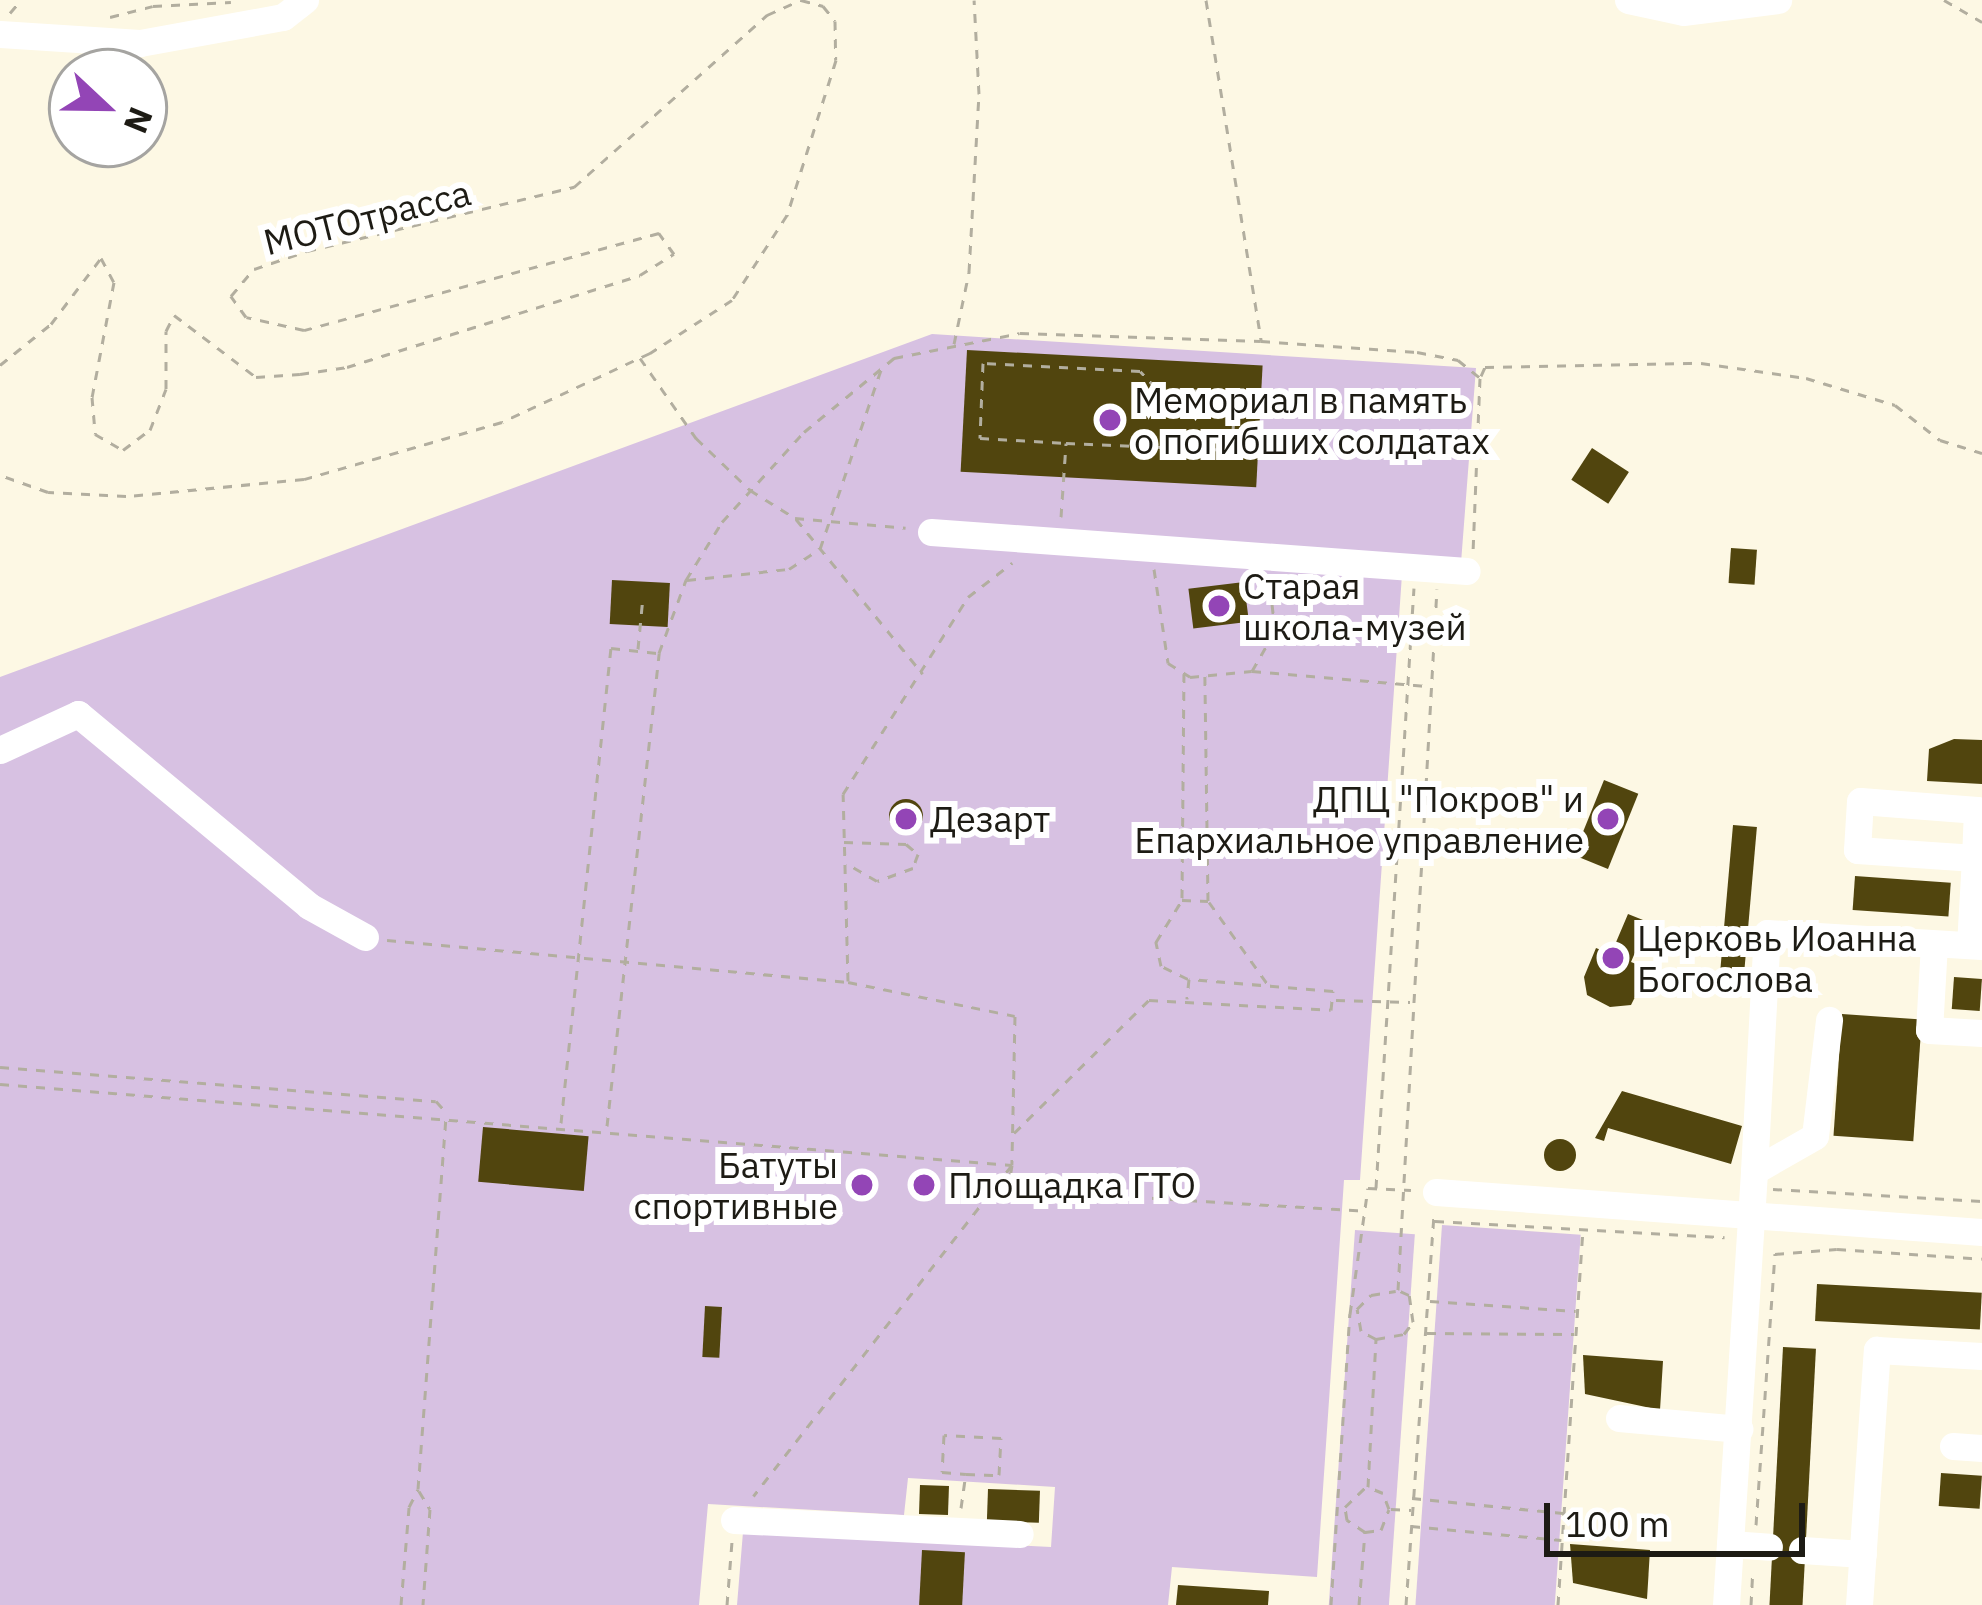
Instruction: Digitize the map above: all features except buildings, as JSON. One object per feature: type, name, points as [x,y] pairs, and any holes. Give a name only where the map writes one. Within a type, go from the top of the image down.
[{"type":"street","points":[[0,34],[140,43],[283,17],[305,0]]},
{"type":"street","points":[[1628,0],[1683,12],[1778,0]]},
{"type":"street","points":[[932,532],[1441,569]]},
{"type":"street","points":[[0,750],[78,714],[309,906],[364,937]]},
{"type":"street","points":[[1726,1605],[1751,1546],[1738,1429],[1767,933],[1976,946],[1975,858]]},
{"type":"street","points":[[1934,944],[1929,1030],[1982,1033]]},
{"type":"street","points":[[1753,1203],[1816,1136],[1829,1020]]},
{"type":"street","points":[[1436,1192],[1753,1203],[1982,1232]]},
{"type":"street","points":[[1859,1605],[1876,1351],[1982,1356]]},
{"type":"street","points":[[1619,1418],[1738,1429]]},
{"type":"street","points":[[1952,1446],[1982,1448]]},
{"type":"street","points":[[734,1520],[1020,1534]]},
{"type":"street","points":[[1802,1550],[1863,1554]]},
{"type":"path","points":[[153,6],[159,0]]},
{"type":"path","name":"МОТОтрасса","points":[[0,365],[51,324],[101,258],[114,282],[92,397],[94,434],[123,450],[150,430],[166,389],[166,331],[174,315],[256,376],[300,374],[347,367],[640,275],[674,254],[659,233],[304,330],[246,317],[231,296],[254,268],[307,251],[574,187],[767,15],[801,0],[823,6],[835,21],[836,60],[787,215],[733,300],[640,358],[502,422],[304,479],[126,496],[48,492],[0,475]]},
{"type":"path","points":[[954,346],[969,272],[979,94],[974,0]]},
{"type":"path","points":[[1206,0],[1261,341]]},
{"type":"path","points":[[1944,0],[1982,22]]},
{"type":"path","points":[[108,18],[153,6],[246,2]]},
{"type":"path","points":[[607,1128],[659,653],[686,580],[749,490],[883,364],[1020,333],[1417,352],[1459,360],[1480,378]]},
{"type":"path","points":[[640,358],[695,438],[749,490],[795,518],[922,674]]},
{"type":"path","points":[[983,363],[1140,370],[1156,388],[1235,393],[1232,450],[1066,443],[980,438],[983,363]]},
{"type":"path","points":[[686,580],[789,569],[820,549],[824,523],[883,364]]},
{"type":"path","points":[[1398,1290],[1428,686],[1441,569],[1485,367],[1701,364],[1806,378],[1895,405],[1940,440],[1982,453]]},
{"type":"path","points":[[848,982],[843,794],[968,596],[1048,543],[1066,443]]},
{"type":"path","points":[[795,518],[932,532]]},
{"type":"path","points":[[1152,549],[1162,643],[1168,663],[1184,673],[1252,670],[1428,686]]},
{"type":"path","points":[[1252,670],[1275,631],[1268,560]]},
{"type":"path","points":[[1376,1188],[1405,686],[1441,569]]},
{"type":"path","points":[[638,650],[643,596]]},
{"type":"path","points":[[561,1124],[610,648],[659,653]]},
{"type":"path","points":[[1013,1135],[1149,1000],[1331,1010],[1333,991],[1190,979],[1169,973],[1156,957],[1160,930],[1182,900],[1184,673]]},
{"type":"path","points":[[1205,675],[1208,901],[1269,986]]},
{"type":"path","points":[[844,842],[906,844],[918,854],[913,868],[877,881],[845,863]]},
{"type":"path","points":[[1182,900],[1208,901]]},
{"type":"path","points":[[364,937],[848,982],[1015,1016],[1008,1189],[1365,1211]]},
{"type":"path","points":[[1187,999],[1190,979]]},
{"type":"path","points":[[1332,1000],[1412,1002]]},
{"type":"path","points":[[0,1067],[436,1101],[447,1114],[418,1489],[409,1507],[401,1605]]},
{"type":"path","points":[[0,1084],[447,1114],[1012,1165]]},
{"type":"path","points":[[727,1605],[734,1520],[1012,1165]]},
{"type":"path","points":[[1331,1605],[1353,1313],[1368,1187],[1436,1192],[1406,1605]]},
{"type":"path","points":[[1433,1221],[1583,1229],[1753,1203],[1982,1202]]},
{"type":"path","points":[[1558,1605],[1583,1229]]},
{"type":"path","points":[[1750,1605],[1775,1254],[1837,1249],[1982,1259]]},
{"type":"path","points":[[1398,1290],[1409,1295],[1413,1312],[1404,1334],[1376,1340],[1361,1331],[1353,1313],[1370,1295],[1398,1290]]},
{"type":"path","points":[[1428,1300],[1578,1311]]},
{"type":"path","points":[[1413,1312],[1427,1313]]},
{"type":"path","points":[[1425,1334],[1576,1334]]},
{"type":"path","points":[[1337,1506],[1345,1507],[1368,1487],[1376,1340]]},
{"type":"path","points":[[944,1435],[1001,1438],[999,1475],[966,1474],[942,1472],[944,1435]]},
{"type":"path","points":[[958,1531],[966,1474]]},
{"type":"path","points":[[1345,1507],[1353,1528],[1381,1530],[1390,1509],[1383,1493],[1368,1487]]},
{"type":"path","points":[[418,1489],[430,1509],[423,1605]]},
{"type":"path","points":[[1412,1498],[1565,1513]]},
{"type":"path","points":[[1390,1509],[1411,1510]]},
{"type":"path","points":[[1411,1526],[1563,1540]]},
{"type":"path","points":[[1359,1605],[1365,1532]]},
{"type":"shaded area","points":[[932,334],[1476,368],[1461,563],[1403,560],[1360,1180],[1344,1180],[1317,1577],[1172,1567],[1168,1605],[737,1605],[743,1532],[1051,1547],[1055,1487],[908,1478],[904,1515],[708,1504],[699,1605],[0,1605],[0,677]]},
{"type":"shaded area","points":[[1442,1225],[1581,1235],[1555,1605],[1415,1605]]},
{"type":"shaded area","points":[[1355,1230],[1415,1234],[1389,1605],[1329,1605]]},
{"type":"place","name":"Мемориал в память о погибших солдатах","points":[[1110,420]]},
{"type":"place","name":"Старая школа-музей","points":[[1219,606]]},
{"type":"place","name":"Дезарт","points":[[906,819]]},
{"type":"place","name":"ДПЦ \"Покров\" и Епархиальное управление","points":[[1608,819]]},
{"type":"place","name":"Церковь Иоанна Богослова","points":[[1613,958]]},
{"type":"place","name":"Батуты спортивные","points":[[862,1185]]},
{"type":"place","name":"Площадка ГТО","points":[[924,1185]]}]
